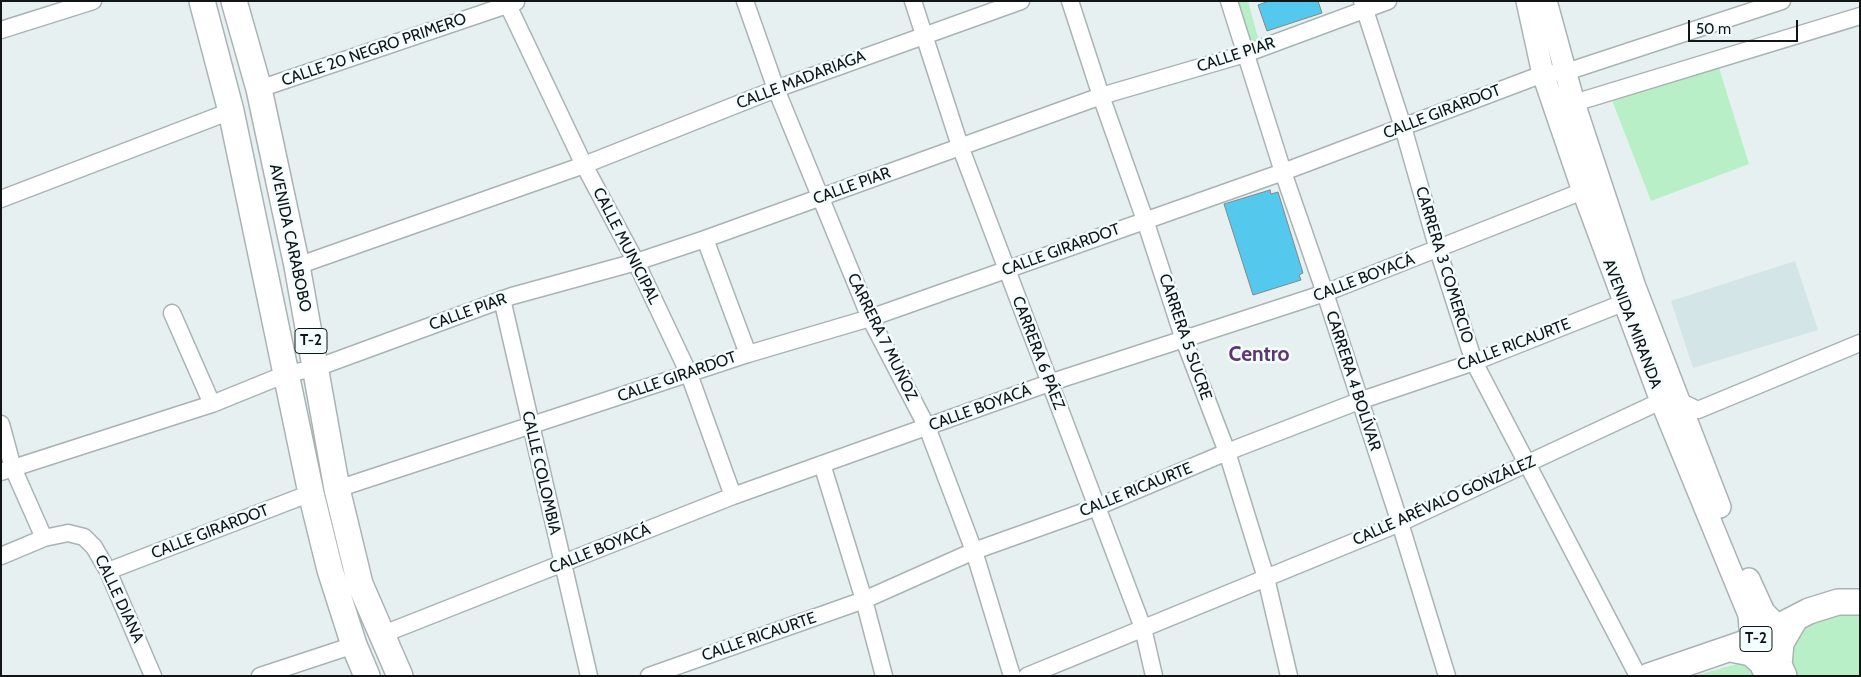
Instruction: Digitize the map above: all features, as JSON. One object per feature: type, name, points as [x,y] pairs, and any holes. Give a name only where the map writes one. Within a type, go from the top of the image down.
[{"type":"highway","name":"AVENIDA CARABOBO","points":[[202,1],[231,111],[311,493],[330,570],[354,645],[367,676]]},
{"type":"highway","name":"AVENIDA CARABOBO","points":[[234,1],[259,89],[297,266],[337,490],[360,584],[400,676]]},
{"type":"highway","name":"T-2","points":[[1650,676],[1741,645],[1809,611],[1838,602],[1860,602]]},
{"type":"highway","points":[[1784,676],[1779,665],[1781,643],[1787,623]]},
{"type":"highway","points":[[1741,645],[1762,663],[1768,676]]},
{"type":"main road","name":"AVENIDA MIRANDA","points":[[1527,1],[1543,74],[1623,303],[1669,400],[1764,612],[1787,623]]},
{"type":"main road","name":"AVENIDA MIRANDA","points":[[1546,1],[1574,103],[1635,287],[1669,400],[1749,615],[1741,645]]},
{"type":"street","points":[[1,30],[94,1]]},
{"type":"street","name":"CARRERA 7 MUÑOZ","points":[[745,1],[776,89],[870,318],[926,428],[974,551],[1012,676]]},
{"type":"street","name":"CARRERA 6 PÁEZ","points":[[913,1],[960,146],[1143,628],[1154,676]]},
{"type":"street","name":"CALLE MADARIAGA","points":[[297,266],[584,165],[776,89],[1020,1]]},
{"type":"street","name":"CARRERA 5 SUCRE","points":[[1070,1],[1146,220],[1184,340],[1227,452],[1266,578],[1289,676]]},
{"type":"street","name":"CARRERA 4 BOLÍVAR","points":[[1229,1],[1283,172],[1400,523],[1447,676]]},
{"type":"street","name":"CALLE PIAR","points":[[7,470],[212,404],[286,374],[316,368],[502,299],[636,262],[705,239],[1102,96],[1245,54],[1363,5],[1388,1]]},
{"type":"street","name":"CALLE GIRARDOT","points":[[337,490],[748,354],[870,318],[1283,172],[1543,74],[1566,72],[1782,1]]},
{"type":"street","name":"CALLE 20 NEGRO PRIMERO","points":[[259,89],[511,2]]},
{"type":"street","name":"CALLE MUNICIPAL","points":[[511,2],[584,165],[636,262],[689,374],[733,496]]},
{"type":"street","name":"CARRERA 3 COMERCIO","points":[[1363,5],[1403,128],[1438,250],[1474,362],[1529,463],[1638,676]]},
{"type":"street","points":[[1574,103],[1860,16]]},
{"type":"street","points":[[1,199],[231,111]]},
{"type":"street","name":"CALLE BOYACÁ","points":[[381,635],[733,496],[1049,383],[1325,294],[1583,191]]},
{"type":"street","points":[[705,239],[748,354]]},
{"type":"street","name":"CALLE COLOMBIA","points":[[502,299],[589,676]]},
{"type":"street","name":"CALLE RICAURTE","points":[[648,676],[864,600],[974,551],[1097,507],[1227,452],[1359,400],[1474,362],[1623,303]]},
{"type":"street","points":[[172,313],[212,404]]},
{"type":"street","points":[[1669,400],[1698,410],[1860,343]]},
{"type":"street","name":"CALLE ARÉVALO GONZÁLEZ","points":[[1027,676],[1400,523],[1669,400]]},
{"type":"street","points":[[1,424],[7,470],[44,538]]},
{"type":"street","points":[[822,464],[864,600],[884,676]]},
{"type":"street","name":"CALLE GIRARDOT","points":[[108,571],[311,493]]},
{"type":"street","name":"CALLE DIANA","points":[[1,556],[44,538],[68,533],[84,538],[94,547],[108,571],[153,676]]},
{"type":"street","points":[[260,676],[354,645]]},
{"type":"shaded area","points":[[1795,261],[1818,330],[1693,368],[1671,301]]},
{"type":"green space","points":[[1222,1],[1248,1],[1258,38],[1245,54]]},
{"type":"green space","points":[[1719,68],[1749,164],[1651,201],[1610,95]]},
{"type":"green space","points":[[1860,611],[1860,676],[1789,676],[1790,643],[1800,631],[1819,620],[1842,613]]},
{"type":"green space","points":[[1748,661],[1761,676],[1694,676]]},
{"type":"building","points":[[1269,1],[1318,1],[1322,13],[1267,31],[1258,5]]},
{"type":"building","points":[[1270,190],[1271,194],[1278,192],[1303,273],[1299,275],[1301,280],[1253,295],[1224,204]]},
{"type":"district","name":"Centro","points":[[1259,355]]}]
